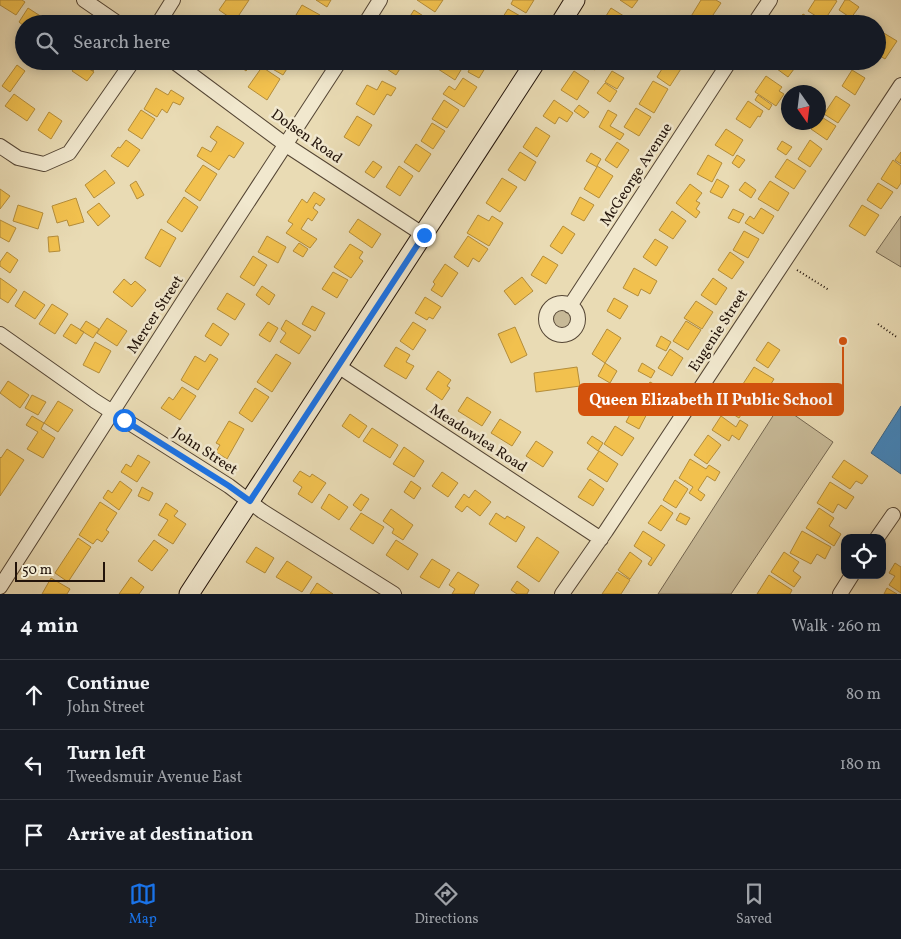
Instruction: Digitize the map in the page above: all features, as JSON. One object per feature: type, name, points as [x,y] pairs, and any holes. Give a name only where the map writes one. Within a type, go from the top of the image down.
[{"type":"street","points":[[84,0],[106,15]]},
{"type":"street","points":[[164,15],[173,0]]},
{"type":"street","points":[[371,15],[380,0]]},
{"type":"street","points":[[566,15],[575,0]]},
{"type":"street","points":[[760,15],[770,0]]},
{"type":"street","points":[[0,146],[18,158],[44,164],[69,153],[126,70]]},
{"type":"street","name":"Dolsen Road","points":[[185,70],[286,144],[424,235]]},
{"type":"street","name":"Mercer Street","points":[[0,588],[334,70]]},
{"type":"street","points":[[190,594],[530,70]]},
{"type":"street","name":"McGeorge Avenue","points":[[570,306],[724,70]]},
{"type":"street","name":"Eugenie Street","points":[[562,594],[901,84]]},
{"type":"street","name":"John Street","points":[[0,334],[87,396],[229,486],[262,511],[394,594]]},
{"type":"street","name":"Meadowlea Road","points":[[338,366],[600,539]]},
{"type":"street","points":[[881,534],[893,515]]},
{"type":"street","points":[[840,594],[849,579]]},
{"type":"path","points":[[797,270],[829,290]]},
{"type":"path","points":[[878,324],[898,338]]},
{"type":"shaded area","points":[[901,216],[901,267],[876,252]]},
{"type":"shaded area","points":[[562,310],[568,313],[571,319],[568,325],[562,328],[556,325],[553,319],[556,313]]},
{"type":"shaded area","points":[[780,405],[833,442],[731,594],[658,594]]},
{"type":"building: Homes","points":[[0,0],[22,0],[25,2],[16,15],[0,5]]},
{"type":"building: Homes","points":[[226,0],[249,0],[239,15],[226,15],[219,10]]},
{"type":"building: Homes","points":[[316,0],[331,0],[327,7]]},
{"type":"building: Homes","points":[[417,0],[443,0],[435,12]]},
{"type":"building: Homes","points":[[513,0],[534,0],[526,13],[511,4]]},
{"type":"building: Homes","points":[[620,0],[638,0],[632,8]]},
{"type":"building: Homes","points":[[701,0],[716,0],[721,3],[713,15],[692,15]]},
{"type":"building: Homes","points":[[815,0],[837,1],[828,15],[814,15],[808,11]]},
{"type":"building: Homes","points":[[845,0],[849,0],[859,7],[853,15],[846,15],[839,10]]},
{"type":"building: Homes","points":[[302,5],[320,15],[296,15]]},
{"type":"building: Homes","points":[[28,8],[39,15],[24,15]]},
{"type":"building: Homes","points":[[611,8],[622,15],[607,15]]},
{"type":"building: Homes","points":[[508,9],[518,15],[504,15]]},
{"type":"building: Homes","points":[[414,10],[422,15],[411,15]]},
{"type":"building: Homes","points":[[886,34],[897,41],[886,58]]},
{"type":"building: Homes","points":[[15,68],[15,70],[25,71],[10,92],[2,86]]},
{"type":"building: Homes","points":[[91,70],[94,72],[87,81],[72,71]]},
{"type":"building: Homes","points":[[260,70],[266,70],[280,79],[267,100],[248,87]]},
{"type":"building: Homes","points":[[274,70],[286,70],[283,75]]},
{"type":"building: Homes","points":[[388,70],[399,70],[396,75]]},
{"type":"building: Homes","points":[[440,70],[461,70],[455,80]]},
{"type":"building: Homes","points":[[469,70],[484,70],[479,78],[468,72]]},
{"type":"building: Homes","points":[[661,70],[680,70],[670,86],[657,77]]},
{"type":"building: Homes","points":[[778,70],[793,70],[788,77]]},
{"type":"building: Homes","points":[[852,70],[865,78],[855,95],[842,86]]},
{"type":"building: Homes","points":[[574,71],[589,81],[577,100],[561,90]]},
{"type":"building: Homes","points":[[612,71],[624,78],[617,89],[605,82]]},
{"type":"building: Homes","points":[[766,76],[781,86],[779,91],[781,92],[781,98],[776,106],[755,92]]},
{"type":"building: Homes","points":[[463,78],[477,87],[464,107],[443,94],[449,86],[455,90]]},
{"type":"building: Homes","points":[[382,81],[396,88],[391,96],[387,94],[374,115],[356,104],[367,85],[377,90]]},
{"type":"building: Homes","points":[[653,81],[668,89],[654,113],[639,104]]},
{"type":"building: Homes","points":[[605,83],[617,91],[610,102],[597,93]]},
{"type":"building: Homes","points":[[156,88],[168,95],[171,90],[184,98],[180,105],[173,102],[167,113],[162,109],[157,117],[144,109]]},
{"type":"building: Homes","points":[[14,94],[35,109],[27,121],[5,106]]},
{"type":"building: Homes","points":[[758,95],[772,105],[769,110],[755,100]]},
{"type":"building: Homes","points":[[836,96],[850,105],[838,123],[826,115],[826,111]]},
{"type":"building: Homes","points":[[444,100],[459,110],[447,128],[432,119]]},
{"type":"building: Homes","points":[[554,100],[573,113],[567,122],[559,117],[555,124],[543,116]]},
{"type":"building: Homes","points":[[748,101],[763,111],[750,128],[736,119]]},
{"type":"building: Homes","points":[[579,105],[589,112],[584,118],[574,111]]},
{"type":"building: Homes","points":[[636,108],[651,117],[639,136],[624,127]]},
{"type":"building: Homes","points":[[141,110],[155,119],[142,139],[128,130]]},
{"type":"building: Homes","points":[[608,110],[617,115],[610,126],[624,134],[620,140],[599,127]]},
{"type":"building: Homes","points":[[49,112],[62,121],[51,139],[38,130]]},
{"type":"building: Homes","points":[[357,116],[372,125],[359,146],[344,137]]},
{"type":"building: Homes","points":[[826,120],[836,126],[827,140],[812,130],[826,130]]},
{"type":"building: Homes","points":[[432,123],[445,131],[433,149],[421,141]]},
{"type":"building: Homes","points":[[217,126],[244,143],[234,158],[229,155],[219,170],[197,156],[202,147],[211,152],[217,142],[210,137]]},
{"type":"building: Homes","points":[[536,127],[550,136],[537,157],[523,147]]},
{"type":"building: Homes","points":[[726,129],[743,140],[733,156],[715,145]]},
{"type":"building: Homes","points":[[126,140],[140,150],[128,167],[111,156]]},
{"type":"building: Homes","points":[[810,140],[822,149],[810,167],[798,159]]},
{"type":"building: Homes","points":[[782,141],[792,147],[786,155],[777,149]]},
{"type":"building: Homes","points":[[617,142],[629,150],[617,168],[605,160]]},
{"type":"building: Homes","points":[[416,144],[431,154],[419,172],[404,162]]},
{"type":"building: Homes","points":[[520,152],[536,162],[525,181],[508,170]]},
{"type":"building: Homes","points":[[901,152],[901,164],[895,160]]},
{"type":"building: Homes","points":[[591,153],[601,159],[597,166],[613,176],[599,198],[584,189],[597,167],[586,161]]},
{"type":"building: Homes","points":[[708,155],[722,163],[712,182],[697,174]]},
{"type":"building: Homes","points":[[737,155],[745,160],[739,168],[732,163]]},
{"type":"building: Homes","points":[[787,159],[806,171],[794,189],[775,177]]},
{"type":"building: Homes","points":[[893,160],[901,166],[901,183],[897,189],[881,179]]},
{"type":"building: Homes","points":[[373,161],[382,167],[374,178],[365,172]]},
{"type":"building: Homes","points":[[203,165],[217,174],[200,201],[185,191]]},
{"type":"building: Homes","points":[[399,166],[413,176],[400,196],[386,187]]},
{"type":"building: Homes","points":[[105,170],[115,183],[94,198],[85,185]]},
{"type":"building: Homes","points":[[502,178],[517,187],[500,212],[486,203]]},
{"type":"building: Homes","points":[[717,179],[729,186],[722,198],[710,192]]},
{"type":"building: Homes","points":[[136,181],[144,195],[137,199],[130,185]]},
{"type":"building: Homes","points":[[770,181],[789,193],[778,211],[758,199]]},
{"type":"building: Homes","points":[[745,182],[756,190],[751,198],[739,190]]},
{"type":"building: Homes","points":[[878,183],[893,192],[881,209],[867,200]]},
{"type":"building: Homes","points":[[690,184],[702,193],[696,201],[700,203],[696,209],[700,212],[696,218],[676,203]]},
{"type":"building: Homes","points":[[0,189],[10,196],[0,209]]},
{"type":"building: Homes","points":[[314,192],[325,199],[320,206],[316,203],[313,208],[318,212],[312,221],[308,218],[301,229],[317,239],[310,248],[286,233],[293,224],[288,221],[302,199],[307,203]]},
{"type":"building: Homes","points":[[184,197],[198,207],[182,232],[167,222]]},
{"type":"building: Homes","points":[[580,197],[594,205],[584,221],[571,214]]},
{"type":"building: Homes","points":[[76,198],[84,222],[69,226],[67,220],[57,223],[52,206]]},
{"type":"building: Homes","points":[[99,203],[110,216],[98,226],[87,212]]},
{"type":"building: Homes","points":[[18,205],[43,213],[38,229],[13,221]]},
{"type":"building: Homes","points":[[862,205],[879,215],[865,236],[849,226]]},
{"type":"building: Homes","points":[[761,208],[774,216],[763,234],[745,223],[750,216],[754,219]]},
{"type":"building: Homes","points":[[733,209],[744,214],[739,223],[728,218]]},
{"type":"building: Homes","points":[[672,211],[686,221],[673,239],[659,230]]},
{"type":"building: Homes","points":[[478,215],[489,221],[492,216],[503,223],[489,246],[467,233]]},
{"type":"building: Homes","points":[[358,219],[381,234],[372,248],[349,232]]},
{"type":"building: Homes","points":[[0,220],[16,228],[9,242],[0,237]]},
{"type":"building: Homes","points":[[563,226],[575,234],[562,254],[550,246]]},
{"type":"building: Homes","points":[[161,229],[176,238],[160,267],[145,258]]},
{"type":"building: Homes","points":[[744,231],[759,239],[748,258],[733,250]]},
{"type":"building: Homes","points":[[58,236],[60,251],[49,252],[48,237]]},
{"type":"building: Homes","points":[[267,236],[286,247],[278,263],[258,252]]},
{"type":"building: Homes","points":[[468,236],[488,249],[479,262],[473,258],[468,267],[454,257]]},
{"type":"building: Homes","points":[[655,239],[668,247],[656,266],[643,257]]},
{"type":"building: Homes","points":[[299,243],[308,249],[303,257],[293,251]]},
{"type":"building: Homes","points":[[350,244],[363,252],[359,258],[363,261],[351,278],[334,267]]},
{"type":"building: Homes","points":[[7,252],[18,260],[10,273],[0,266],[0,262]]},
{"type":"building: Homes","points":[[730,252],[744,262],[732,279],[718,270]]},
{"type":"building: Homes","points":[[253,256],[267,265],[254,286],[240,277]]},
{"type":"building: Homes","points":[[543,256],[558,265],[546,284],[531,275]]},
{"type":"building: Homes","points":[[445,264],[458,273],[442,297],[431,290],[435,284],[433,282]]},
{"type":"building: Homes","points":[[634,268],[657,281],[650,294],[641,289],[638,296],[623,288]]},
{"type":"building: Homes","points":[[333,272],[348,280],[337,298],[322,289]]},
{"type":"building: Homes","points":[[522,277],[533,291],[515,305],[504,291]]},
{"type":"building: Homes","points":[[0,278],[17,290],[8,303],[0,298]]},
{"type":"building: Homes","points":[[713,278],[727,288],[716,305],[701,295]]},
{"type":"building: Homes","points":[[124,279],[131,285],[135,281],[146,290],[132,307],[113,292]]},
{"type":"building: Homes","points":[[262,286],[275,295],[269,305],[256,295]]},
{"type":"building: Homes","points":[[24,291],[45,305],[35,319],[15,306]]},
{"type":"building: Homes","points":[[227,293],[245,304],[235,320],[217,309]]},
{"type":"building: Homes","points":[[425,297],[441,307],[433,319],[429,317],[427,320],[415,313]]},
{"type":"building: Homes","points":[[614,298],[628,306],[620,319],[607,311]]},
{"type":"building: Homes","points":[[696,301],[713,312],[702,329],[684,318]]},
{"type":"building: Homes","points":[[52,304],[68,314],[55,334],[39,324]]},
{"type":"building: Homes","points":[[312,306],[325,313],[315,331],[302,324]]},
{"type":"building: Homes","points":[[107,318],[127,331],[117,346],[97,333]]},
{"type":"building: Homes","points":[[286,320],[311,336],[299,354],[280,342],[286,333],[281,329]]},
{"type":"building: Homes","points":[[86,321],[99,329],[93,338],[80,330]]},
{"type":"building: Homes","points":[[686,321],[701,330],[688,350],[673,341]]},
{"type":"building: Homes","points":[[268,322],[278,328],[270,342],[259,335]]},
{"type":"building: Homes","points":[[413,322],[426,330],[413,350],[400,341]]},
{"type":"building: Homes","points":[[213,323],[229,334],[221,346],[205,336]]},
{"type":"building: Homes","points":[[71,324],[84,332],[76,344],[63,336]]},
{"type":"building: Homes","points":[[515,327],[527,355],[511,363],[498,334]]},
{"type":"building: Homes","points":[[607,329],[621,338],[605,363],[592,354]]},
{"type":"building: Homes","points":[[661,336],[671,342],[666,351],[656,346]]},
{"type":"building: Homes","points":[[95,342],[111,351],[99,373],[83,365]]},
{"type":"building: Homes","points":[[768,342],[780,350],[768,368],[756,360]]},
{"type":"building: Homes","points":[[396,347],[410,355],[406,362],[414,366],[406,379],[384,366]]},
{"type":"building: Homes","points":[[670,349],[683,358],[672,376],[658,368]]},
{"type":"building: Homes","points":[[210,354],[218,359],[198,390],[181,380],[195,356],[205,362]]},
{"type":"building: Homes","points":[[276,354],[291,363],[272,392],[257,382]]},
{"type":"building: Homes","points":[[605,363],[617,371],[610,383],[598,376]]},
{"type":"building: Homes","points":[[642,363],[655,371],[651,378],[638,371]]},
{"type":"building: Homes","points":[[577,367],[580,386],[536,392],[534,373]]},
{"type":"building: Homes","points":[[754,367],[774,379],[761,400],[767,404],[762,410],[752,404],[756,396],[741,387]]},
{"type":"building: Homes","points":[[438,371],[451,380],[447,386],[450,388],[442,400],[426,389]]},
{"type":"building: Homes","points":[[8,381],[29,395],[20,408],[0,393]]},
{"type":"building: Homes","points":[[650,382],[661,388],[653,401],[643,395]]},
{"type":"building: Homes","points":[[182,387],[196,396],[180,420],[161,408],[169,397],[173,400]]},
{"type":"building: Homes","points":[[255,388],[269,397],[252,422],[239,413]]},
{"type":"building: Homes","points":[[736,392],[750,401],[739,418],[725,409]]},
{"type":"building: Homes","points":[[32,395],[46,402],[38,415],[25,408]]},
{"type":"building: Homes","points":[[467,397],[491,412],[482,426],[458,411]]},
{"type":"building: Homes","points":[[58,401],[73,410],[58,432],[44,423]]},
{"type":"building: Homes","points":[[637,401],[650,408],[639,429],[626,422]]},
{"type":"building: Homes","points":[[350,414],[367,426],[359,438],[342,426]]},
{"type":"building: Homes","points":[[32,416],[44,423],[41,429],[55,438],[43,458],[27,449],[38,432],[26,425]]},
{"type":"building: Homes","points":[[721,416],[736,427],[740,420],[748,425],[739,440],[732,435],[729,441],[712,430]]},
{"type":"building: Homes","points":[[500,419],[521,432],[512,446],[491,433]]},
{"type":"building: Homes","points":[[229,421],[244,429],[227,459],[216,452],[220,445],[216,443]]},
{"type":"building: Homes","points":[[615,426],[634,438],[622,456],[604,444]]},
{"type":"building: Homes","points":[[372,428],[398,445],[390,458],[363,441]]},
{"type":"building: Homes","points":[[708,435],[721,445],[707,464],[694,455]]},
{"type":"building: Homes","points":[[592,436],[603,443],[598,451],[587,443]]},
{"type":"building: Homes","points":[[536,441],[553,452],[543,467],[526,456]]},
{"type":"building: Homes","points":[[404,447],[424,461],[414,477],[393,464]]},
{"type":"building: Homes","points":[[7,449],[24,460],[0,496],[0,457]]},
{"type":"building: Homes","points":[[599,451],[618,464],[607,482],[587,469]]},
{"type":"building: Homes","points":[[138,455],[150,462],[137,482],[121,472],[126,464],[131,467]]},
{"type":"building: Homes","points":[[690,459],[706,469],[709,465],[720,472],[715,481],[707,476],[698,490],[705,495],[701,501],[689,493],[693,487],[679,478]]},
{"type":"building: Homes","points":[[844,460],[868,476],[862,484],[856,481],[850,489],[832,477]]},
{"type":"building: Homes","points":[[300,471],[310,477],[312,474],[326,483],[312,503],[298,494],[302,487],[293,481]]},
{"type":"building: Homes","points":[[442,472],[458,483],[448,497],[432,486]]},
{"type":"building: Homes","points":[[590,479],[604,489],[593,506],[578,497]]},
{"type":"building: Homes","points":[[675,480],[688,489],[676,508],[663,500]]},
{"type":"building: Homes","points":[[120,481],[132,490],[119,510],[103,498],[108,490],[112,493]]},
{"type":"building: Homes","points":[[411,481],[421,488],[414,499],[404,492]]},
{"type":"building: Homes","points":[[830,482],[854,497],[846,509],[838,504],[833,513],[817,503]]},
{"type":"building: Homes","points":[[142,487],[153,493],[149,501],[138,496]]},
{"type":"building: Homes","points":[[475,490],[491,502],[480,516],[467,506],[462,512],[455,507],[464,494],[469,498]]},
{"type":"building: Homes","points":[[329,494],[348,507],[339,520],[321,508]]},
{"type":"building: Homes","points":[[361,494],[369,499],[361,511],[353,505]]},
{"type":"building: Homes","points":[[100,502],[117,513],[106,530],[109,532],[102,542],[97,539],[93,544],[79,535]]},
{"type":"building: Homes","points":[[166,503],[178,511],[174,516],[186,524],[173,544],[158,535],[168,520],[159,515]]},
{"type":"building: Homes","points":[[661,505],[673,513],[661,531],[648,523]]},
{"type":"building: Homes","points":[[819,508],[834,518],[829,526],[841,534],[834,546],[806,528]]},
{"type":"building: Homes","points":[[391,509],[413,525],[403,540],[392,533],[394,529],[383,521]]},
{"type":"building: Homes","points":[[361,513],[384,527],[373,544],[350,529]]},
{"type":"building: Homes","points":[[496,513],[505,519],[507,516],[525,527],[516,542],[489,524]]},
{"type":"building: Homes","points":[[680,513],[690,518],[686,525],[676,520]]},
{"type":"building: Homes","points":[[643,531],[665,545],[651,566],[648,564],[652,558],[634,546]]},
{"type":"building: Homes","points":[[802,531],[831,547],[825,559],[817,554],[811,564],[790,553]]},
{"type":"building: Homes","points":[[537,537],[559,552],[539,582],[517,567]]},
{"type":"building: Homes","points":[[78,538],[91,547],[68,582],[55,573]]},
{"type":"building: Homes","points":[[154,540],[168,550],[152,571],[138,561]]},
{"type":"building: Homes","points":[[396,540],[418,554],[408,570],[386,555]]},
{"type":"building: Homes","points":[[256,547],[274,558],[265,573],[246,562]]},
{"type":"building: Homes","points":[[630,552],[642,561],[630,579],[618,570]]},
{"type":"building: Homes","points":[[784,552],[799,562],[793,571],[801,577],[794,587],[771,572]]},
{"type":"building: Homes","points":[[432,559],[450,570],[439,588],[420,577]]},
{"type":"building: Homes","points":[[287,561],[312,577],[302,592],[276,577]]},
{"type":"building: Homes","points":[[895,563],[901,567],[901,593],[889,585],[895,576],[889,573]]},
{"type":"building: Homes","points":[[458,572],[479,585],[475,594],[452,594],[455,589],[449,585]]},
{"type":"building: Homes","points":[[617,572],[630,580],[621,594],[602,594]]},
{"type":"building: Homes","points":[[769,575],[792,590],[790,594],[757,594]]},
{"type":"building: Homes","points":[[131,577],[144,587],[139,594],[119,594]]},
{"type":"building: Homes","points":[[51,578],[70,589],[67,594],[42,594]]},
{"type":"building: Homes","points":[[517,581],[529,590],[527,594],[517,594],[511,590]]},
{"type":"building: Homes","points":[[317,583],[333,594],[310,594]]},
{"type":"building: Homes","points":[[887,588],[897,594],[884,594]]},
{"type":"building: Schools","points":[[901,406],[901,474],[871,453]]},
{"type":"place","name":"Queen Elizabeth II Public School","points":[[843,341]]},
{"type":"route","points":[[124,420],[250,501],[424,235]]}]
